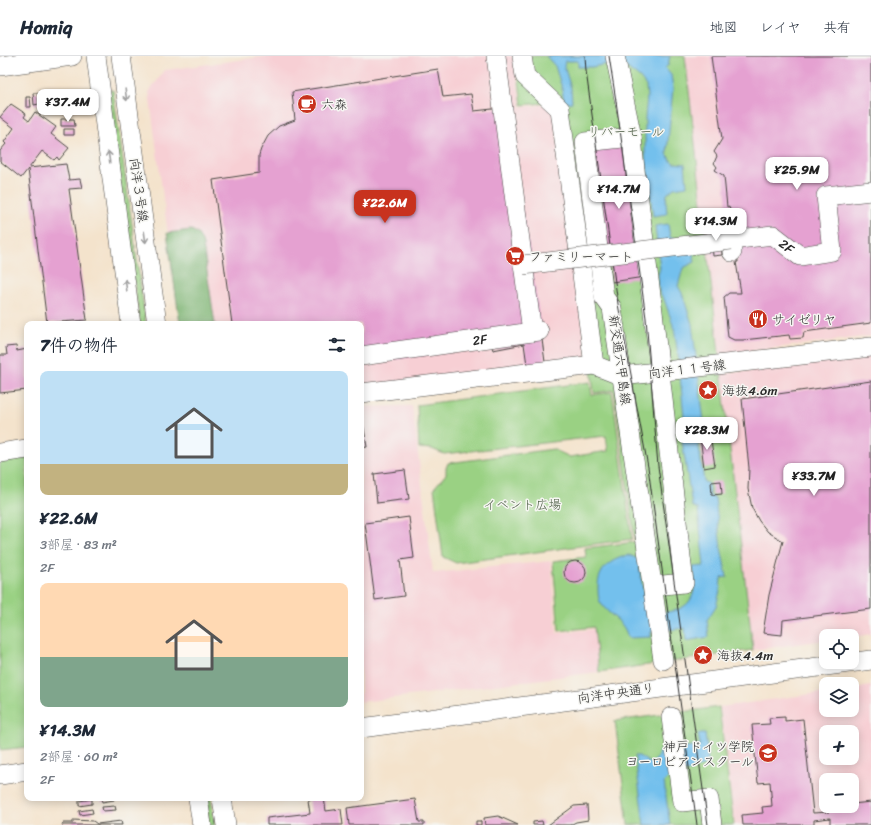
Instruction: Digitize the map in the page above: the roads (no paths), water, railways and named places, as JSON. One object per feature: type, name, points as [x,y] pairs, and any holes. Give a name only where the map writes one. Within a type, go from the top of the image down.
[{"type":"street","points":[[0,66],[72,56]]},
{"type":"street","name":"向洋３号線","points":[[96,56],[132,321]]},
{"type":"street","name":"向洋３号線","points":[[121,56],[157,321]]},
{"type":"street","name":"2F","points":[[364,356],[535,332],[523,265],[496,56]]},
{"type":"street","points":[[522,56],[525,76],[560,109],[594,365]]},
{"type":"street","points":[[617,62],[632,137],[668,371],[684,583],[653,586]]},
{"type":"street","name":"新交通六甲島線","points":[[632,137],[585,142],[604,297],[612,308],[663,660]]},
{"type":"street","points":[[571,187],[590,185]]},
{"type":"street","name":"2F","points":[[523,265],[732,246],[773,234],[800,256],[832,251],[826,196],[871,191]]},
{"type":"street","name":"向洋１１号線","points":[[364,393],[594,365],[622,376],[871,347]]},
{"type":"street","points":[[0,453],[24,449]]},
{"type":"street","name":"向洋中央通り","points":[[364,728],[871,660]]},
{"type":"street","points":[[671,717],[682,802],[708,799],[712,825]]},
{"type":"street","points":[[0,775],[24,772]]},
{"type":"street","points":[[198,801],[202,825]]},
{"type":"street","points":[[222,801],[226,825]]},
{"type":"water","points":[[546,56],[670,56],[668,65],[665,68],[671,75],[673,88],[667,153],[673,163],[685,164],[687,186],[674,188],[667,194],[667,214],[653,216],[645,153],[646,86],[640,78],[626,67],[612,63],[592,67],[578,67],[578,61],[565,61],[564,66],[571,88],[572,102],[564,103],[562,88],[555,66]]},
{"type":"water","points":[[668,224],[670,237],[690,240],[695,262],[683,268],[678,286],[682,293],[692,324],[705,430],[697,434],[704,482],[708,483],[710,496],[715,498],[721,548],[727,577],[721,578],[720,591],[716,606],[707,620],[709,637],[686,641],[685,628],[651,632],[651,637],[628,638],[620,622],[600,602],[598,593],[600,575],[607,565],[617,559],[629,555],[638,559],[647,614],[679,609],[686,605],[691,599],[694,591],[695,580],[693,567],[704,566],[698,509],[692,506],[679,421],[684,417],[674,328],[664,299],[659,292],[658,275],[660,268],[655,226]]},
{"type":"water","points":[[698,734],[705,734],[708,754],[707,762],[703,766],[668,778],[664,782],[670,825],[644,825],[635,756],[639,756],[650,763],[654,762],[659,751],[700,745]]},
{"type":"tram line","points":[[585,56],[618,304],[648,467],[697,825]]},
{"type":"tram line","points":[[609,56],[646,318],[658,466],[708,825]]},
{"type":"place","name":"六森","points":[[307,104]]},
{"type":"place","name":"ファミリーマート","points":[[515,256]]},
{"type":"place","name":"サイゼリヤ","points":[[758,319]]},
{"type":"place","name":"海抜4.6m","points":[[708,390]]},
{"type":"place","name":"海抜4.4m","points":[[703,655]]},
{"type":"place","name":"神戸ドイツ学院 ヨーロピアンスクール","points":[[768,753]]},
{"type":"park label","name":"リバーモール","points":[[626,131]]},
{"type":"park label","name":"イベント広場","points":[[522,504]]}]
